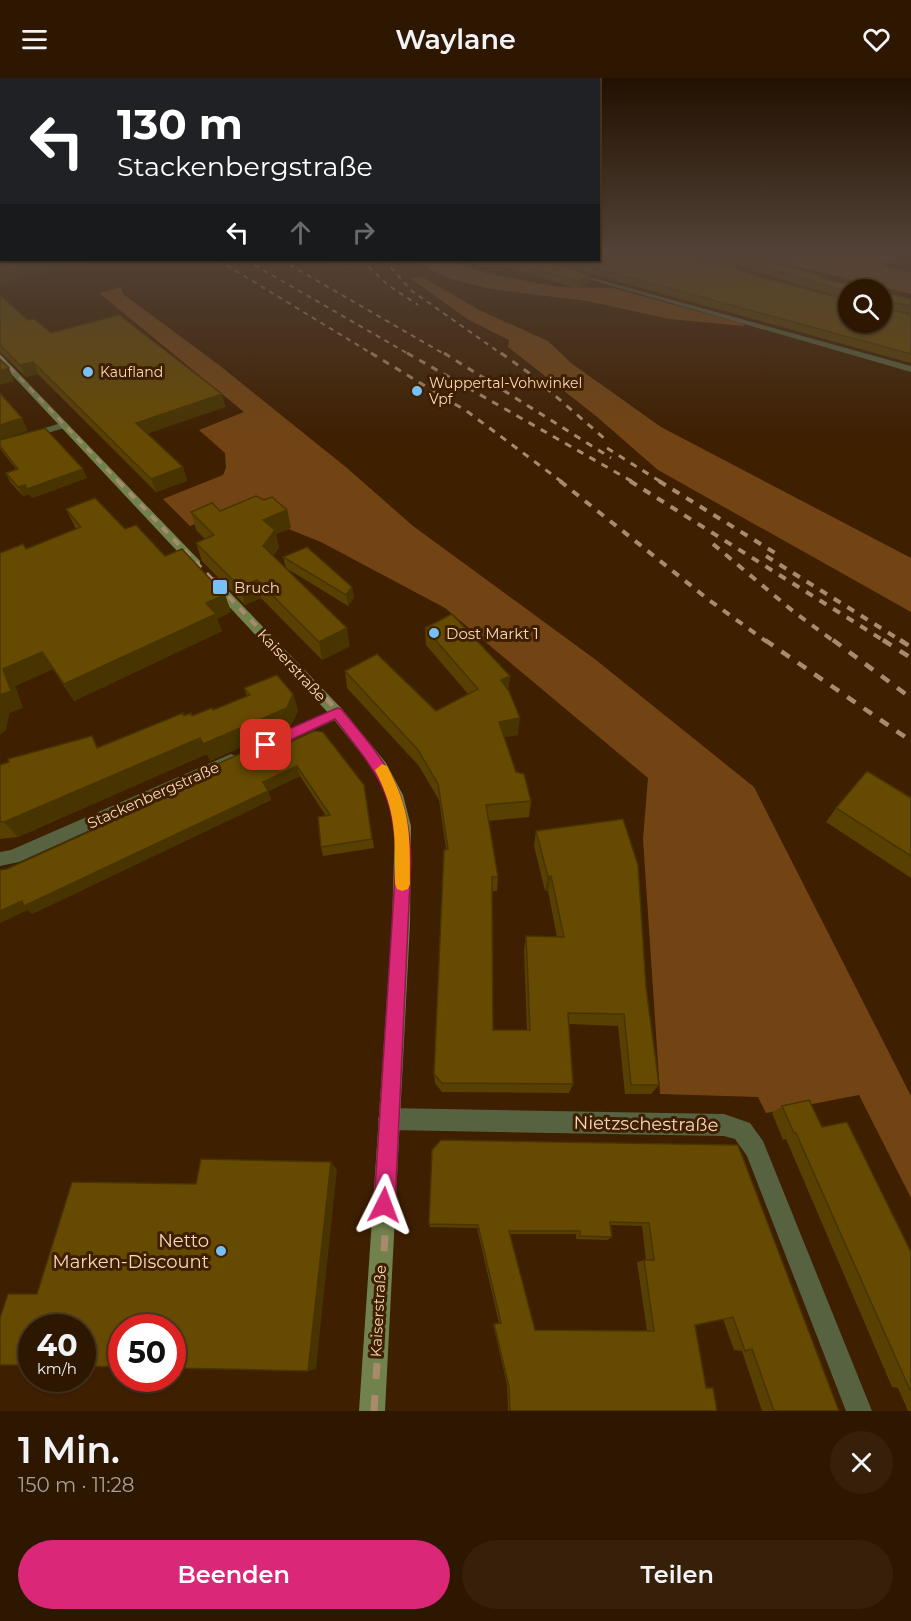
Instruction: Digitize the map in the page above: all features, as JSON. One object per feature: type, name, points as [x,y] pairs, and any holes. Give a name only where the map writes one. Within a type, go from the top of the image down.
[{"type":"main road","name":"Kaiserstraße","points":[[0,357],[337,713],[381,767],[395,795],[403,826],[401,913],[372,1411]]},
{"type":"street","points":[[722,315],[911,369]]},
{"type":"street","points":[[0,445],[64,425]]},
{"type":"street","name":"Stackenbergstraße","points":[[0,859],[13,857],[337,713]]},
{"type":"street","name":"Nietzschestraße","points":[[389,1119],[670,1123],[724,1125],[742,1131],[755,1149],[858,1411]]},
{"type":"shaded area","points":[[126,315],[152,315],[219,365],[347,468],[413,526],[596,660],[754,787],[911,1096],[911,1198],[859,1095],[766,1113],[758,1097],[660,1094],[643,839],[648,778],[445,608],[321,542],[236,508],[190,526],[163,499],[223,475],[226,468],[225,453],[199,430],[244,412]]},
{"type":"shaded area","points":[[462,315],[491,315],[548,341],[571,363],[661,427],[911,558],[911,612],[658,470],[596,416],[508,347],[509,340]]},
{"type":"shaded area","points":[[652,315],[712,315],[744,324],[744,326]]},
{"type":"building","points":[[0,315],[23,315],[28,320],[34,319],[51,333],[119,315],[222,394],[136,423],[183,467],[151,479],[33,362],[20,365],[0,345]]},
{"type":"building","points":[[769,315],[838,315],[838,333],[892,333],[892,315],[911,315],[911,354]]},
{"type":"building","points":[[0,359],[9,368],[0,371]]},
{"type":"building","points":[[0,393],[22,418],[0,425]]},
{"type":"building","points":[[45,428],[83,469],[27,489],[25,485],[18,487],[6,473],[18,469],[0,446],[0,440]]},
{"type":"building","points":[[256,496],[264,500],[272,497],[287,510],[263,520],[275,530],[263,546],[347,628],[319,642],[257,580],[240,587],[196,543],[214,535],[191,512],[212,503],[220,511]]},
{"type":"building","points":[[95,498],[125,529],[136,525],[165,556],[182,549],[225,595],[206,603],[216,614],[64,684],[42,652],[3,669],[11,691],[0,695],[0,553],[23,544],[26,549],[81,527],[66,509]]},
{"type":"building","points":[[307,547],[352,587],[346,595],[283,557]]},
{"type":"building","points":[[452,614],[510,676],[501,680],[509,691],[520,718],[499,722],[516,772],[524,774],[531,801],[486,805],[498,877],[492,877],[493,1030],[530,1030],[526,936],[564,937],[551,876],[548,877],[536,831],[623,819],[638,865],[646,987],[659,1085],[631,1085],[624,1014],[568,1013],[573,1084],[442,1083],[434,1074],[444,850],[448,849],[438,784],[418,750],[345,671],[377,654],[436,711],[478,689],[425,628]]},
{"type":"building","points":[[277,675],[293,694],[287,708],[203,744],[200,738],[0,822],[0,765],[9,762],[8,759],[92,736],[97,748],[183,713],[184,716],[191,713],[192,716],[250,695],[244,688]]},
{"type":"building","points":[[314,731],[323,732],[364,785],[372,839],[321,847],[318,817],[330,815],[297,766],[263,782],[268,791],[24,906],[22,901],[0,911],[0,870],[7,869],[217,774],[213,766],[279,736],[274,749]]},
{"type":"building","points":[[867,771],[911,798],[911,856],[836,808]]},
{"type":"building","points":[[809,1100],[822,1127],[847,1122],[911,1252],[910,1390],[782,1106]]},
{"type":"building","points":[[441,1140],[738,1145],[839,1411],[774,1411],[752,1349],[745,1351],[733,1317],[695,1325],[706,1388],[713,1388],[717,1411],[510,1411],[509,1387],[494,1324],[501,1323],[478,1225],[429,1224],[432,1150]],"holes":[[[610,1222],[649,1223],[654,1260],[644,1260],[654,1331],[535,1330],[509,1231],[580,1231],[580,1236],[612,1237]]]},
{"type":"building","points":[[201,1159],[331,1162],[308,1371],[186,1368],[186,1314],[108,1314],[108,1367],[96,1366],[96,1314],[18,1314],[18,1365],[0,1365],[0,1318],[8,1294],[37,1294],[72,1182],[196,1184]]},
{"type":"railway","points":[[309,315],[374,355]]},
{"type":"railway","points":[[341,315],[410,355]]},
{"type":"railway","points":[[377,315],[446,355]]},
{"type":"railway","points":[[446,315],[503,355]]},
{"type":"railway","points":[[371,353],[468,412],[562,482]]},
{"type":"railway","points":[[407,353],[633,482]]},
{"type":"railway","points":[[444,353],[611,458]]},
{"type":"railway","points":[[501,353],[529,373],[605,439]]},
{"type":"railway","points":[[0,357],[119,482]]},
{"type":"railway","points":[[607,448],[661,482]]},
{"type":"railway","points":[[118,481],[272,642]]},
{"type":"railway","points":[[560,481],[709,600],[767,642]]},
{"type":"railway","points":[[630,481],[886,642]]},
{"type":"railway","points":[[659,481],[780,556]]},
{"type":"railway","points":[[713,544],[794,612],[835,642]]},
{"type":"railway","points":[[766,556],[903,642]]},
{"type":"railway","points":[[271,640],[335,708],[370,756],[394,811],[401,843]]},
{"type":"railway","points":[[765,640],[911,741]]},
{"type":"railway","points":[[833,640],[911,698]]},
{"type":"railway","points":[[883,640],[911,658]]},
{"type":"railway","points":[[900,640],[911,647]]},
{"type":"railway","points":[[394,1095],[407,883],[401,841]]},
{"type":"railway","points":[[374,1411],[394,1093]]},
{"type":"slow traffic","points":[[382,770],[395,795],[403,826],[402,884]]},
{"type":"place","name":"Kaufland","points":[[88,372]]},
{"type":"place","name":"Wuppertal-Vohwinkel Vpf","points":[[417,391]]},
{"type":"place","name":"Bruch","points":[[220,587]]},
{"type":"place","name":"Dost Markt 1","points":[[434,633]]},
{"type":"place","name":"Netto Marken-Discount","points":[[221,1251]]},
{"type":"route","points":[[266,745],[337,713],[381,767],[395,795],[399,810],[403,826],[404,861],[384,1205]]}]
